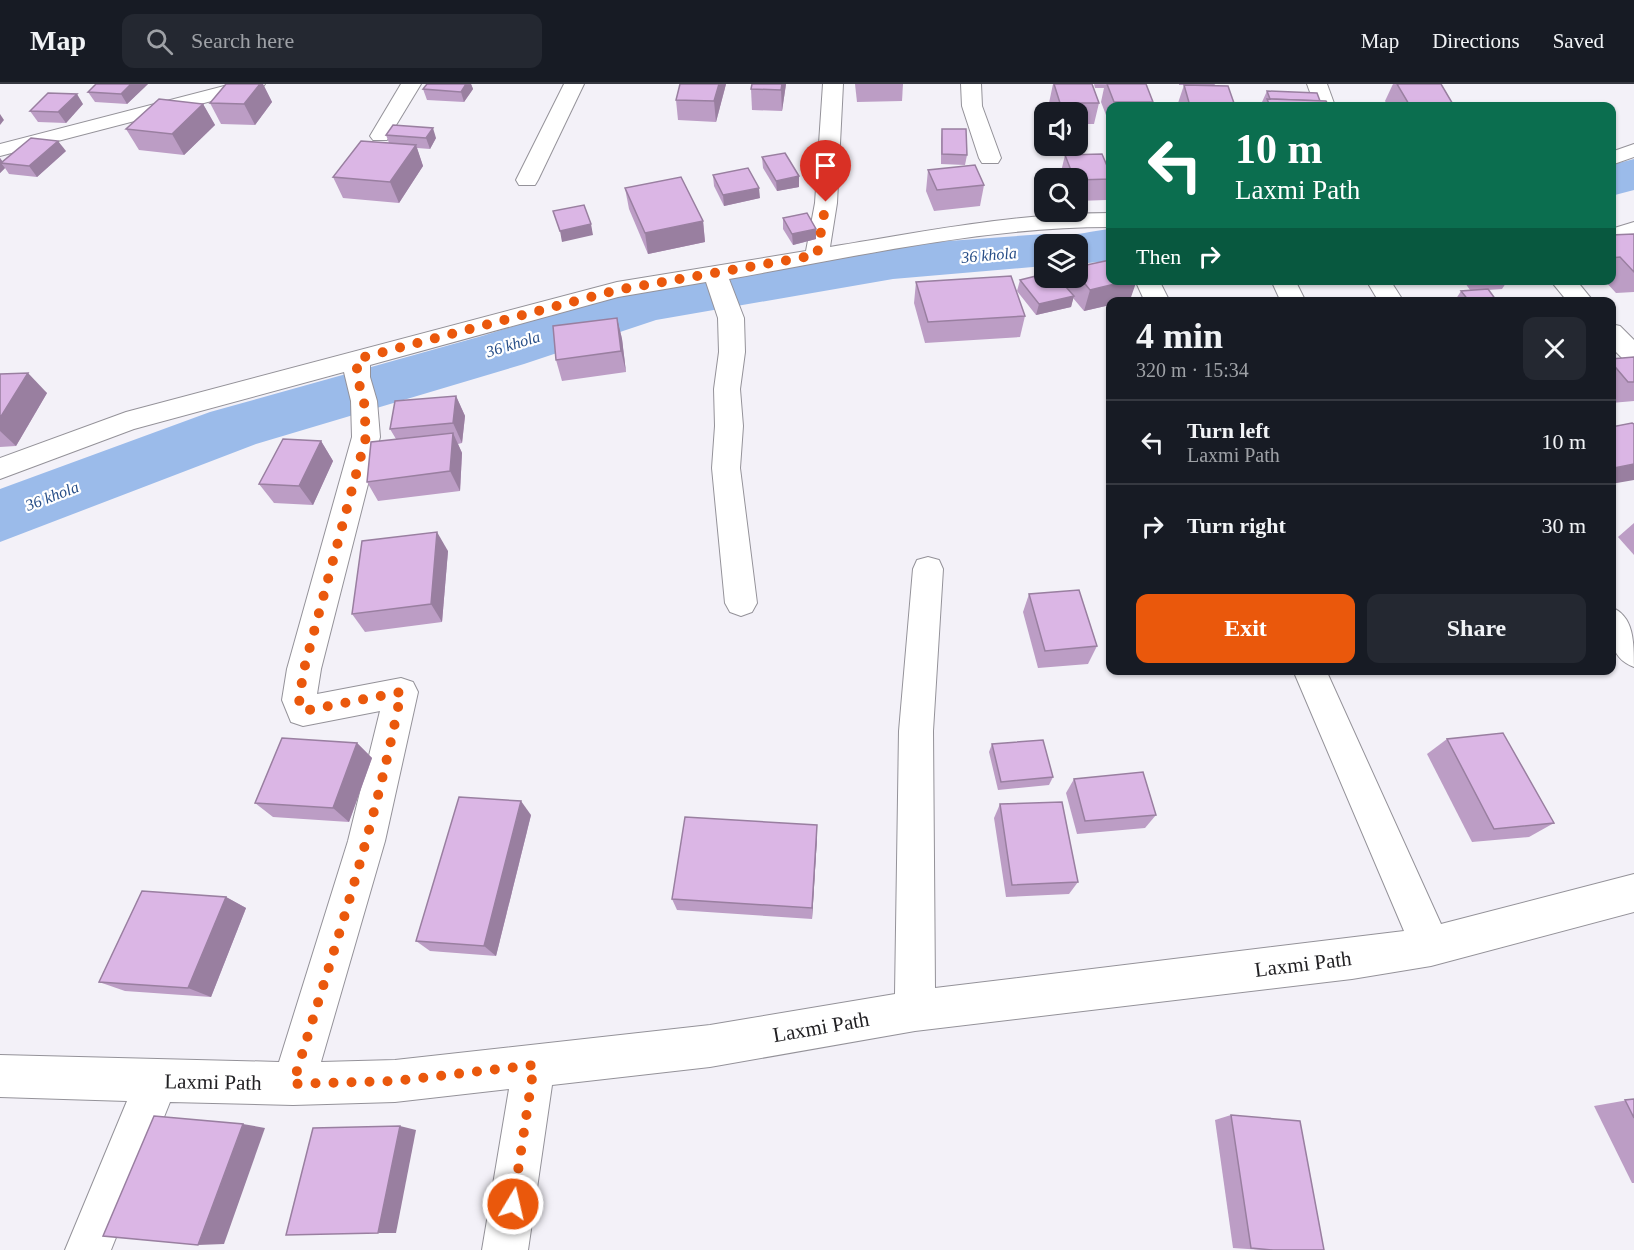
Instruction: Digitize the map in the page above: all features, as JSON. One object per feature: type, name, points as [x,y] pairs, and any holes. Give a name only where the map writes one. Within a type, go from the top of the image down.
[{"type":"street","points":[[0,150],[255,84]]},
{"type":"street","points":[[380,136],[411,84]]},
{"type":"street","points":[[527,180],[574,84]]},
{"type":"street","points":[[817,255],[826,202],[833,84]]},
{"type":"street","points":[[971,84],[972,106],[990,158]]},
{"type":"street","points":[[1317,84],[1324,102]]},
{"type":"street","points":[[136,115],[153,92]]},
{"type":"street","points":[[1616,157],[1634,150]]},
{"type":"street","points":[[0,469],[126,422],[360,379],[617,290],[719,285],[817,255],[955,233],[1078,220],[1106,220]]},
{"type":"street","points":[[1616,235],[1634,229]]},
{"type":"street","points":[[719,285],[731,318],[732,352],[727,389],[729,426],[726,468],[741,603]]},
{"type":"street","points":[[1567,285],[1577,297]]},
{"type":"street","points":[[1616,337],[1634,355]]},
{"type":"street","points":[[293,1084],[362,856],[392,744],[401,692],[303,711],[299,700],[304,669],[366,437],[360,379]]},
{"type":"street","points":[[915,1011],[916,731],[928,569]]},
{"type":"street","points":[[1616,627],[1634,653]]},
{"type":"street","points":[[1311,675],[1431,946]]},
{"type":"street","name":"Laxmi Path","points":[[0,1076],[293,1084],[395,1081],[710,1046],[915,1011],[1352,959],[1431,946],[1634,893]]},
{"type":"street","points":[[505,1250],[534,1065]]},
{"type":"street","points":[[88,1250],[158,1081]]},
{"type":"building","points":[[96,84],[131,84],[121,94],[88,92]]},
{"type":"building","points":[[226,84],[260,84],[244,104],[210,103]]},
{"type":"building","points":[[427,84],[466,84],[461,92],[423,89]]},
{"type":"building","points":[[680,84],[719,84],[714,101],[676,100]]},
{"type":"building","points":[[752,84],[782,84],[781,90],[751,89]]},
{"type":"building","points":[[1054,84],[1092,84],[1099,103],[1088,102],[1060,102]]},
{"type":"building","points":[[1107,84],[1146,84],[1153,102],[1114,102]]},
{"type":"building","points":[[1397,84],[1441,84],[1452,102],[1408,102]]},
{"type":"building","points":[[1184,85],[1228,86],[1234,102],[1189,102]]},
{"type":"building","points":[[1267,91],[1317,93],[1320,101],[1270,99]]},
{"type":"building","points":[[48,93],[77,94],[58,112],[30,111]]},
{"type":"building","points":[[159,99],[203,104],[172,134],[126,129]]},
{"type":"building","points":[[1267,99],[1327,102],[1268,102]]},
{"type":"building","points":[[393,125],[433,128],[426,138],[386,135]]},
{"type":"building","points":[[942,129],[966,129],[967,155],[942,154]]},
{"type":"building","points":[[31,138],[58,141],[29,166],[1,163]]},
{"type":"building","points":[[361,141],[416,145],[390,182],[333,177]]},
{"type":"building","points":[[785,153],[799,176],[776,181],[762,157]]},
{"type":"building","points":[[1102,154],[1106,164],[1106,179],[1088,180],[1088,168],[1070,168],[1065,156]]},
{"type":"building","points":[[975,165],[984,185],[937,190],[928,170]]},
{"type":"building","points":[[748,168],[759,188],[723,195],[713,175]]},
{"type":"building","points":[[681,177],[703,221],[645,233],[625,188]]},
{"type":"building","points":[[584,205],[591,224],[560,231],[553,211]]},
{"type":"building","points":[[807,213],[816,229],[792,234],[783,218]]},
{"type":"building","points":[[1634,234],[1634,272],[1620,257],[1616,257],[1616,235]]},
{"type":"building","points":[[1106,261],[1106,285],[1110,285],[1090,290],[1088,288],[1088,265]]},
{"type":"building","points":[[1011,276],[1025,316],[928,322],[916,282]]},
{"type":"building","points":[[1034,276],[1034,288],[1067,288],[1074,296],[1039,304],[1020,280]]},
{"type":"building","points":[[1488,289],[1494,297],[1466,297],[1461,291]]},
{"type":"building","points":[[617,318],[621,351],[556,360],[553,326]]},
{"type":"building","points":[[1634,357],[1634,382],[1628,382],[1616,368],[1616,359]]},
{"type":"building","points":[[28,373],[0,418],[0,374]]},
{"type":"building","points":[[456,396],[453,423],[390,429],[395,401]]},
{"type":"building","points":[[1634,424],[1634,464],[1616,468],[1616,426]]},
{"type":"building","points":[[453,433],[450,471],[367,482],[371,442]]},
{"type":"building","points":[[283,439],[321,441],[299,486],[259,484]]},
{"type":"building","points":[[437,532],[431,604],[352,614],[362,541]]},
{"type":"building","points":[[1079,590],[1097,646],[1045,651],[1029,594]]},
{"type":"building","points":[[1503,733],[1554,823],[1494,829],[1447,739]]},
{"type":"building","points":[[282,738],[357,743],[333,808],[255,803]]},
{"type":"building","points":[[1043,740],[1053,777],[1001,782],[992,744]]},
{"type":"building","points":[[1143,772],[1156,815],[1085,821],[1074,779]]},
{"type":"building","points":[[459,797],[521,801],[484,946],[416,941]]},
{"type":"building","points":[[1062,802],[1078,882],[1012,885],[1000,804]]},
{"type":"building","points":[[685,817],[817,825],[812,908],[672,899]]},
{"type":"building","points":[[142,891],[226,897],[188,988],[99,982]]},
{"type":"building","points":[[1634,1099],[1634,1118],[1625,1100]]},
{"type":"building","points":[[1231,1115],[1300,1121],[1324,1250],[1251,1248]]},
{"type":"building","points":[[154,1116],[243,1124],[198,1245],[103,1236]]},
{"type":"building","points":[[400,1126],[378,1233],[286,1235],[313,1128]]},
{"type":"waterway","name":"36 khola","points":[[1616,179],[1634,174]]},
{"type":"waterway","name":"36 khola","points":[[1088,247],[1106,245]]},
{"type":"waterway","name":"36 khola","points":[[0,516],[233,428],[503,350],[647,303],[893,262],[1034,251]]},
{"type":"route","points":[[513,1204],[534,1065],[395,1081],[293,1084],[362,856],[392,744],[401,692],[377,699],[303,711],[299,700],[304,669],[313,643],[337,539],[366,437],[364,401],[357,377],[357,359],[617,290],[817,255],[826,202]]}]
